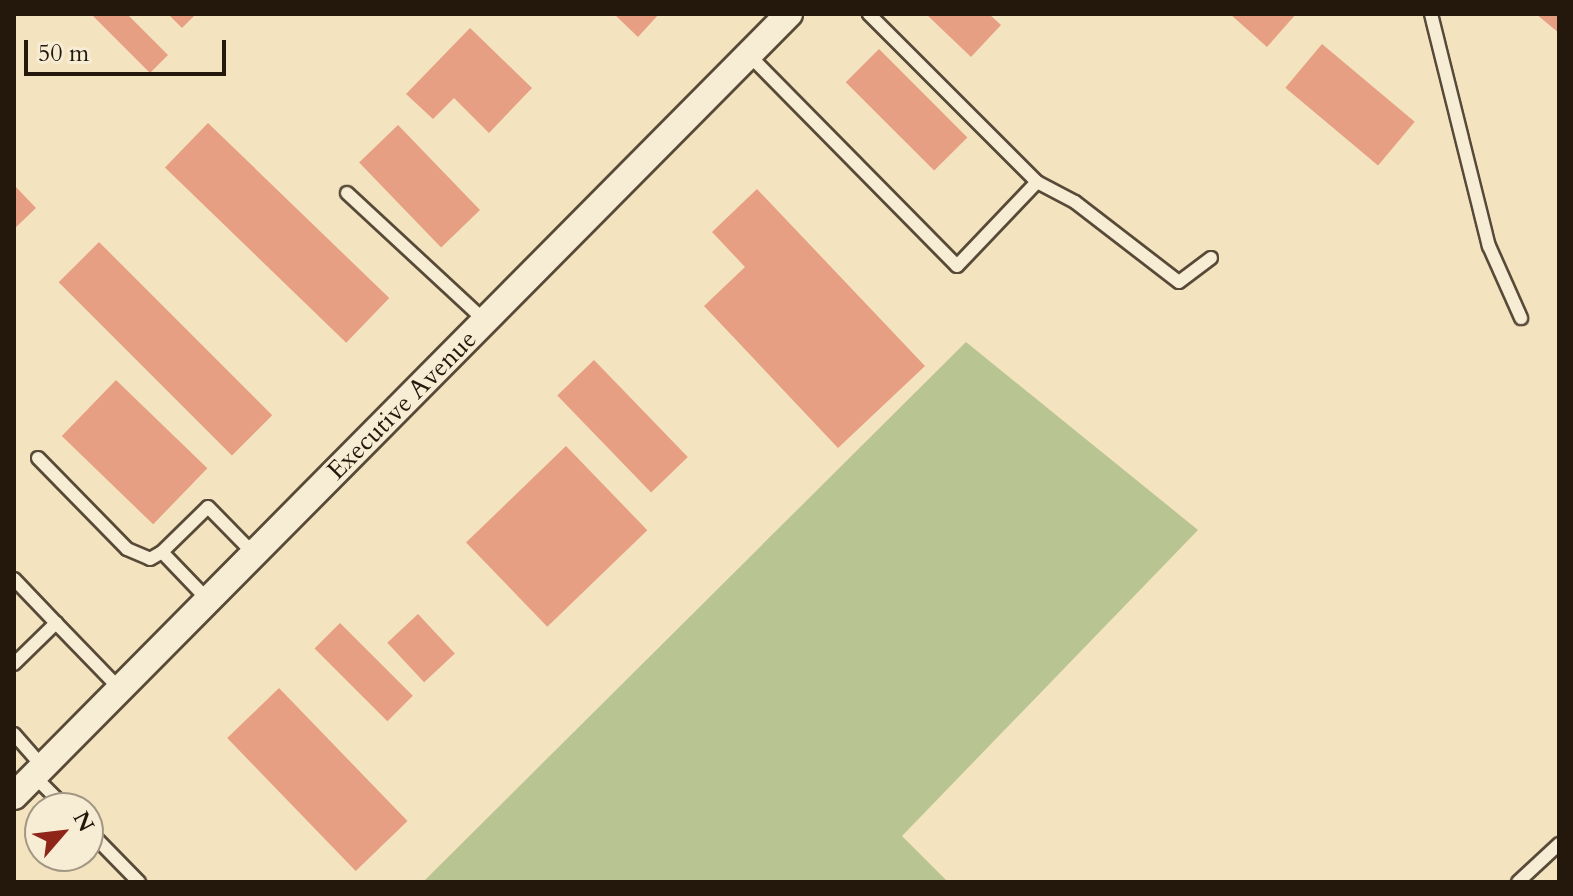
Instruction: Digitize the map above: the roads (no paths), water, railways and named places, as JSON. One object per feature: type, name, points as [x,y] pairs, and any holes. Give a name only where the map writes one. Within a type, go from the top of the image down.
[{"type":"street","name":"Executive Avenue","points":[[14,796],[789,14]]},
{"type":"lane","points":[[869,14],[1037,182],[1075,202],[1151,265],[1179,282],[1211,258]]},
{"type":"lane","points":[[1431,14],[1489,246],[1521,318]]},
{"type":"lane","points":[[749,55],[957,266],[1037,182]]},
{"type":"lane","points":[[347,193],[485,321]]},
{"type":"lane","points":[[38,458],[127,549],[150,559],[162,552],[208,507],[254,554]]},
{"type":"lane","points":[[162,552],[208,600]]},
{"type":"lane","points":[[14,579],[120,689]]},
{"type":"lane","points":[[14,664],[56,623]]},
{"type":"lane","points":[[14,734],[54,792]]},
{"type":"lane","points":[[1518,882],[1559,844]]},
{"type":"lane","points":[[104,846],[139,882]]}]
